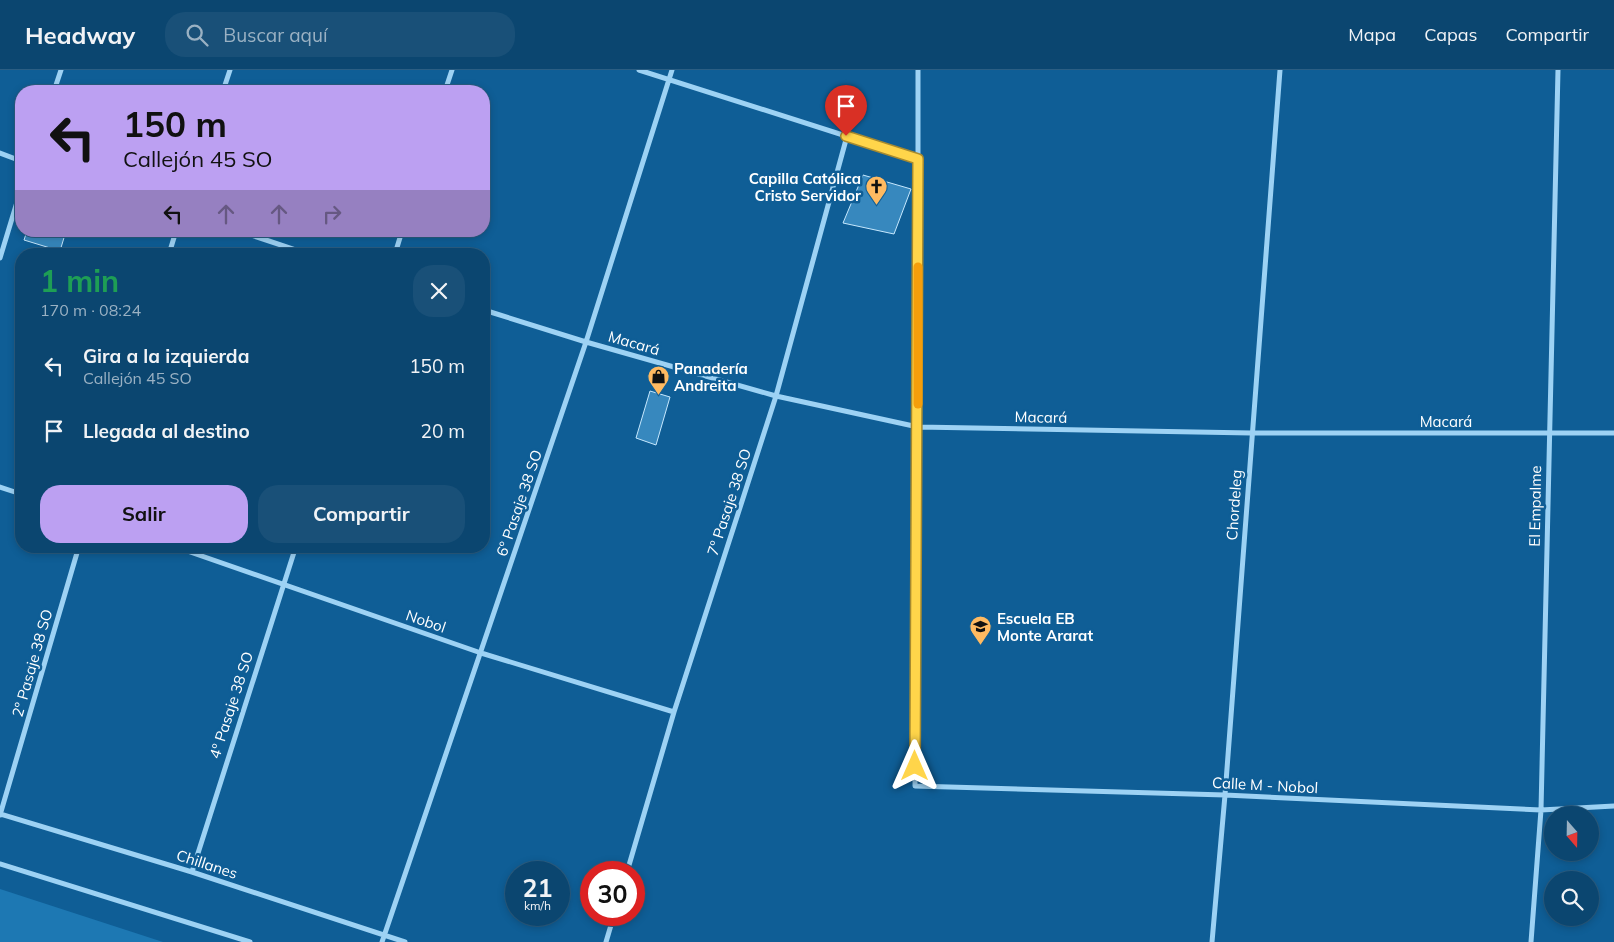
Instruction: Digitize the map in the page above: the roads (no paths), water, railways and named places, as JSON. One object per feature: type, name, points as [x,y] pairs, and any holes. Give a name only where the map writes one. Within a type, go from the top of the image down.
[{"type":"street","points":[[56,85],[61,70]]},
{"type":"street","points":[[225,85],[230,70]]},
{"type":"street","points":[[447,85],[452,70]]},
{"type":"street","points":[[639,70],[918,159]]},
{"type":"street","name":"6º Pasaje 38 SO","points":[[382,942],[586,342],[672,70]]},
{"type":"street","points":[[918,70],[918,427]]},
{"type":"street","name":"Chordeleg","points":[[1212,942],[1225,795],[1251,432],[1280,70]]},
{"type":"street","name":"El Empalme","points":[[1530,942],[1541,810],[1558,70]]},
{"type":"street","name":"7º Pasaje 38 SO","points":[[630,861],[674,712],[776,396],[846,136]]},
{"type":"street","points":[[0,153],[15,159]]},
{"type":"street","points":[[0,258],[15,209]]},
{"type":"street","points":[[257,237],[290,248]]},
{"type":"street","name":"Macará","points":[[490,312],[586,342],[776,396],[918,427],[1251,432],[1614,434]]},
{"type":"street","name":"Calle M - Nobol","points":[[918,427],[915,786],[1225,795],[1541,810],[1614,806]]},
{"type":"street","points":[[0,487],[15,492]]},
{"type":"street","name":"2º Pasaje 38 SO","points":[[0,814],[77,553]]},
{"type":"street","name":"Nobol","points":[[193,553],[481,653],[674,712]]},
{"type":"street","name":"4º Pasaje 38 SO","points":[[192,872],[294,553]]},
{"type":"street","name":"Chillanes","points":[[0,814],[192,872],[405,942]]},
{"type":"street","points":[[0,864],[250,942]]},
{"type":"street","points":[[606,942],[611,926]]},
{"type":"place","name":"Capilla Católica Cristo Servidor","points":[[877,206]]},
{"type":"place","name":"Panadería Andreita","points":[[658,396]]},
{"type":"place","name":"Escuela EB Monte Ararat","points":[[981,646]]}]
